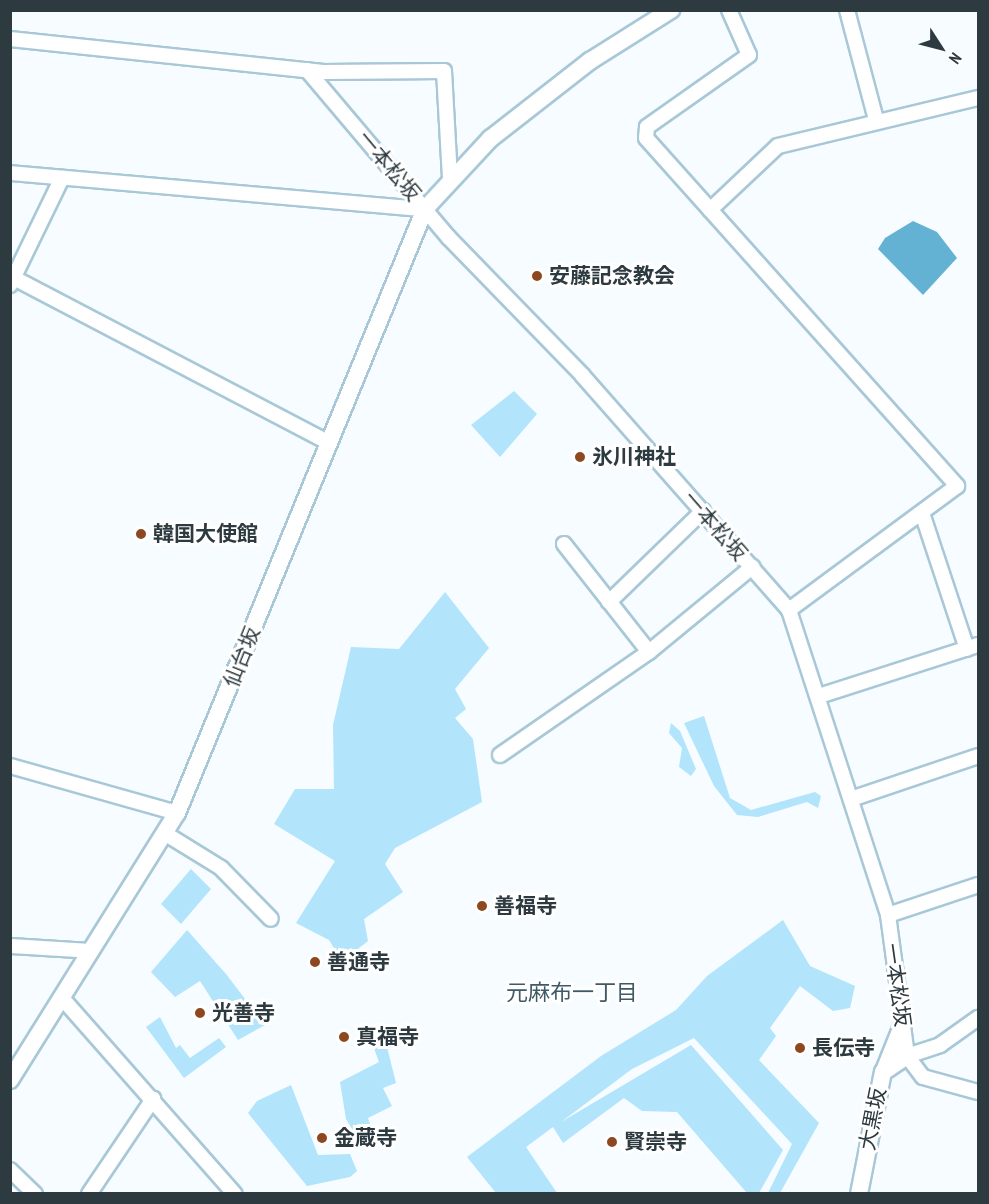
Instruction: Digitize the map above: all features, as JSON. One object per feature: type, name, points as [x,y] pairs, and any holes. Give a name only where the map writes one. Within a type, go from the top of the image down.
[{"type":"street","name":"仙台坂","points":[[10,1080],[166,834],[177,813],[425,209],[450,179],[552,90],[671,10]]},
{"type":"street","points":[[729,10],[749,55],[647,126],[646,138],[957,486],[789,610]]},
{"type":"street","points":[[847,10],[876,120]]},
{"type":"street","points":[[10,39],[308,70],[444,71],[450,179]]},
{"type":"street","name":"一本松坂","points":[[308,70],[425,209],[703,511],[789,610],[819,696],[888,915],[907,1056]]},
{"type":"street","points":[[710,210],[778,146],[876,120],[978,98]]},
{"type":"street","points":[[10,173],[425,209]]},
{"type":"street","points":[[62,178],[12,282],[330,443]]},
{"type":"street","points":[[609,602],[703,511]]},
{"type":"street","points":[[819,696],[973,647],[922,513]]},
{"type":"street","points":[[564,544],[649,652]]},
{"type":"street","points":[[500,755],[649,652],[752,567]]},
{"type":"street","points":[[851,799],[978,756]]},
{"type":"street","points":[[10,766],[177,813]]},
{"type":"street","points":[[166,834],[221,867],[271,919]]},
{"type":"street","points":[[888,915],[978,885]]},
{"type":"street","points":[[10,946],[91,951]]},
{"type":"street","points":[[62,998],[153,1098],[235,1194]]},
{"type":"street","points":[[978,1018],[940,1045],[907,1056],[923,1077],[978,1092]]},
{"type":"street","points":[[883,1072],[902,1026]]},
{"type":"street","name":"大黒坂","points":[[859,1194],[883,1072],[907,1056]]},
{"type":"street","points":[[88,1194],[153,1098]]},
{"type":"street","points":[[10,1170],[35,1194]]},
{"type":"shaded area","points":[[913,221],[937,232],[957,258],[923,295],[878,249],[885,238]]},
{"type":"shaded area","points":[[514,391],[537,414],[500,457],[471,425]]},
{"type":"shaded area","points":[[445,592],[489,648],[455,689],[466,709],[455,718],[473,739],[482,802],[395,848],[385,864],[403,892],[364,919],[368,941],[342,961],[329,940],[296,923],[335,861],[274,824],[295,789],[334,789],[333,725],[351,647],[399,649]]},
{"type":"shaded area","points":[[704,716],[730,798],[751,810],[815,792],[821,796],[818,808],[807,802],[758,817],[737,815],[714,786],[684,723]]},
{"type":"shaded area","points":[[671,723],[680,731],[696,769],[691,776],[679,767],[682,748],[669,733]]},
{"type":"shaded area","points":[[191,869],[211,889],[181,924],[161,904]]},
{"type":"shaded area","points":[[783,920],[810,966],[855,986],[850,1008],[833,1011],[800,986],[770,1028],[776,1036],[759,1060],[819,1123],[780,1193],[768,1193],[792,1144],[694,1038],[632,1069],[561,1122],[691,1045],[783,1150],[759,1193],[747,1193],[677,1112],[642,1111],[624,1098],[563,1143],[553,1127],[526,1147],[557,1193],[496,1193],[467,1157],[601,1056],[676,1010],[707,976]]},
{"type":"shaded area","points":[[187,930],[226,974],[265,1025],[238,1040],[200,981],[175,997],[151,972]]},
{"type":"shaded area","points":[[160,1017],[176,1048],[180,1045],[190,1058],[219,1038],[226,1047],[184,1078],[146,1027]]},
{"type":"shaded area","points":[[383,1031],[396,1083],[383,1088],[392,1106],[368,1118],[371,1127],[355,1134],[346,1119],[340,1082],[379,1062],[369,1035]]},
{"type":"shaded area","points":[[291,1085],[318,1155],[350,1154],[357,1171],[350,1177],[307,1186],[248,1113],[257,1101]]},
{"type":"place","name":"安藤記念教会","points":[[537,276]]},
{"type":"place","name":"氷川神社","points":[[580,457]]},
{"type":"place","name":"韓国大使館","points":[[141,534]]},
{"type":"place","name":"善福寺","points":[[482,906]]},
{"type":"place","name":"善通寺","points":[[315,962]]},
{"type":"place","name":"光善寺","points":[[200,1013]]},
{"type":"place","name":"真福寺","points":[[344,1037]]},
{"type":"place","name":"長伝寺","points":[[800,1048]]},
{"type":"place","name":"金蔵寺","points":[[322,1138]]},
{"type":"place","name":"賢崇寺","points":[[612,1142]]},
{"type":"district","name":"元麻布一丁目","points":[[572,993]]}]
